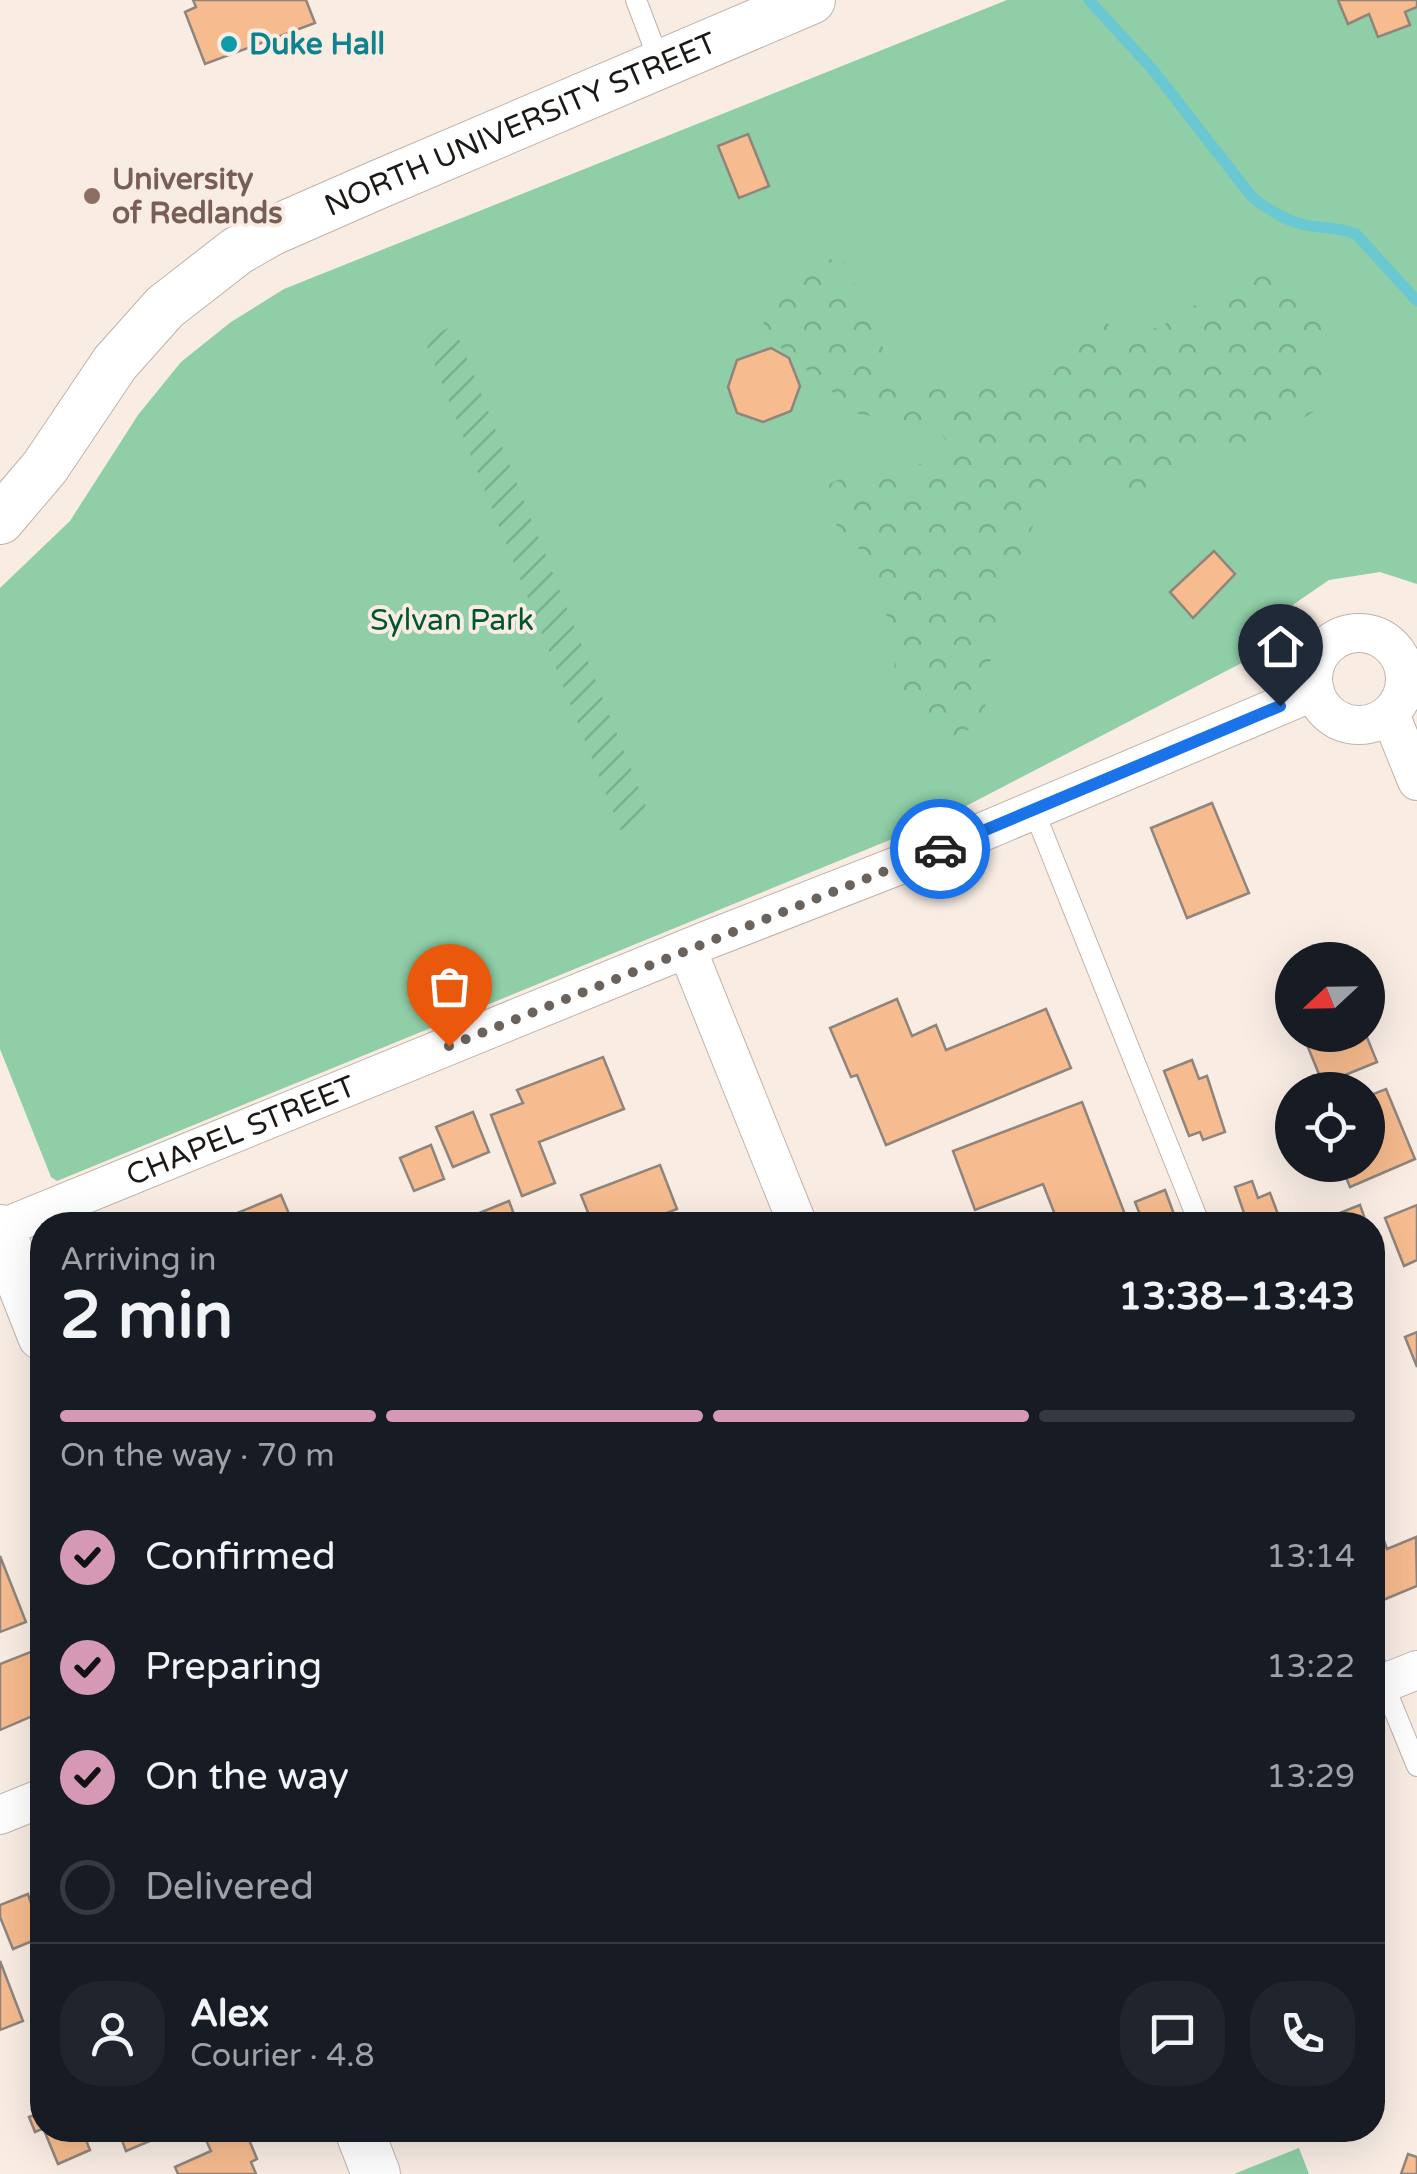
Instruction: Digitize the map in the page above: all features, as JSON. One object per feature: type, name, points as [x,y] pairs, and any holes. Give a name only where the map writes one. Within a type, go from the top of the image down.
[{"type":"street","name":"NORTH UNIVERSITY STREET","points":[[0,520],[45,467],[115,363],[165,307],[237,251],[272,231],[810,0]]},
{"type":"street","points":[[1351,633],[1366,633],[1392,646],[1406,673],[1400,702],[1390,714],[1362,725],[1332,716],[1315,691],[1317,661],[1324,648],[1351,633]]},
{"type":"street","name":"CHAPEL STREET","points":[[42,1212],[1034,811],[1315,691]]},
{"type":"street","points":[[1390,714],[1417,781]]},
{"type":"street","points":[[687,949],[793,1212]]},
{"type":"street","name":"CHAPEL STREET","points":[[0,1229],[30,1217]]},
{"type":"street","points":[[0,1229],[30,1305]]},
{"type":"street","points":[[0,1815],[30,1803]]},
{"type":"street","points":[[363,2142],[376,2174]]},
{"type":"lane","points":[[636,0],[660,63]]},
{"type":"lane","points":[[1034,811],[1195,1212]]},
{"type":"lane","points":[[1386,1675],[1417,1766]]},
{"type":"green space","name":"Sylvan Park","points":[[1007,0],[1417,0],[1417,584],[1380,572],[1329,580],[1294,604],[1257,655],[941,819],[57,1181],[51,1177],[0,1049],[0,588],[70,521],[138,415],[181,362],[231,322],[284,289]]},
{"type":"green space","points":[[823,258],[844,261],[892,368],[932,390],[1018,377],[1082,323],[1102,320],[1117,330],[1158,328],[1259,266],[1294,274],[1327,340],[1319,408],[1273,437],[1189,452],[1166,483],[1125,494],[1084,471],[1050,490],[997,608],[985,708],[958,743],[935,744],[896,679],[890,625],[861,551],[825,513],[825,485],[872,467],[941,463],[950,447],[936,426],[858,414],[766,335],[761,308],[782,270]]},
{"type":"green space","points":[[454,326],[651,819],[621,831],[424,338]]},
{"type":"green space","points":[[1299,2148],[1309,2174],[1234,2174]]},
{"type":"building","name":"Duke Hall","points":[[193,0],[306,0],[315,23],[205,64],[185,12],[196,7]]},
{"type":"building","points":[[1338,0],[1417,0],[1417,7],[1405,12],[1410,25],[1378,37],[1369,14],[1348,24]]},
{"type":"building","points":[[748,134],[769,186],[739,198],[718,146]]},
{"type":"building","points":[[771,348],[789,358],[800,386],[791,411],[763,422],[737,413],[728,387],[737,360]]},
{"type":"building","points":[[1214,551],[1235,574],[1193,618],[1170,592]]},
{"type":"building","points":[[1212,803],[1249,893],[1187,918],[1151,828]]},
{"type":"building","points":[[897,999],[912,1036],[936,1025],[946,1050],[1046,1009],[1071,1068],[886,1145],[857,1075],[851,1077],[830,1028]]},
{"type":"building","points":[[1310,1052],[1373,1052],[1377,1062],[1352,1072],[1318,1072]]},
{"type":"building","points":[[603,1057],[624,1109],[539,1142],[555,1183],[522,1196],[491,1115],[523,1103],[517,1090]]},
{"type":"building","points":[[1192,1060],[1199,1079],[1207,1076],[1225,1132],[1203,1140],[1200,1132],[1189,1136],[1164,1071]]},
{"type":"building","points":[[1385,1089],[1415,1159],[1385,1172]]},
{"type":"building","points":[[1082,1102],[1124,1212],[1054,1212],[1043,1184],[975,1210],[953,1151]]},
{"type":"building","points":[[473,1112],[489,1152],[453,1167],[436,1127]]},
{"type":"building","points":[[431,1145],[444,1179],[414,1191],[400,1158]]},
{"type":"building","points":[[660,1165],[677,1209],[588,1212],[581,1195]]},
{"type":"building","points":[[1252,1181],[1258,1198],[1270,1193],[1277,1212],[1244,1212],[1235,1187]]},
{"type":"building","points":[[1165,1190],[1173,1212],[1139,1212],[1135,1202]]},
{"type":"building","points":[[281,1195],[288,1212],[240,1212]]},
{"type":"building","points":[[509,1201],[513,1212],[482,1212]]},
{"type":"building","points":[[1360,1205],[1362,1212],[1342,1212]]},
{"type":"building","points":[[1417,1205],[1417,1260],[1404,1266],[1385,1218]]},
{"type":"building","points":[[1417,1332],[1417,1367],[1405,1337]]},
{"type":"building","points":[[1416,1537],[1417,1586],[1385,1599],[1385,1544],[1387,1549]]},
{"type":"building","points":[[0,1556],[26,1622],[0,1632]]},
{"type":"building","points":[[30,1652],[30,1717],[0,1730],[0,1664]]},
{"type":"building","points":[[28,1894],[30,1942],[13,1949],[0,1917],[0,1905]]},
{"type":"building","points":[[0,1961],[23,2021],[0,2030]]},
{"type":"building","points":[[49,2142],[87,2142],[90,2150],[58,2164]]},
{"type":"building","points":[[123,2142],[147,2142],[126,2151]]},
{"type":"building","points":[[207,2142],[250,2142],[257,2159],[251,2162],[256,2174],[178,2174],[175,2167],[211,2151]]},
{"type":"building","points":[[1408,2154],[1417,2157],[1417,2174],[1401,2174]]},
{"type":"waterway","points":[[1089,0],[1153,70],[1252,197],[1294,222],[1356,234],[1417,301]]},
{"type":"way so far","points":[[449,1046],[940,849]]},
{"type":"place","name":"Duke Hall","points":[[229,44]]},
{"type":"place","name":"University of Redlands","points":[[92,196]]},
{"type":"route","points":[[940,849],[1280,706]]}]
